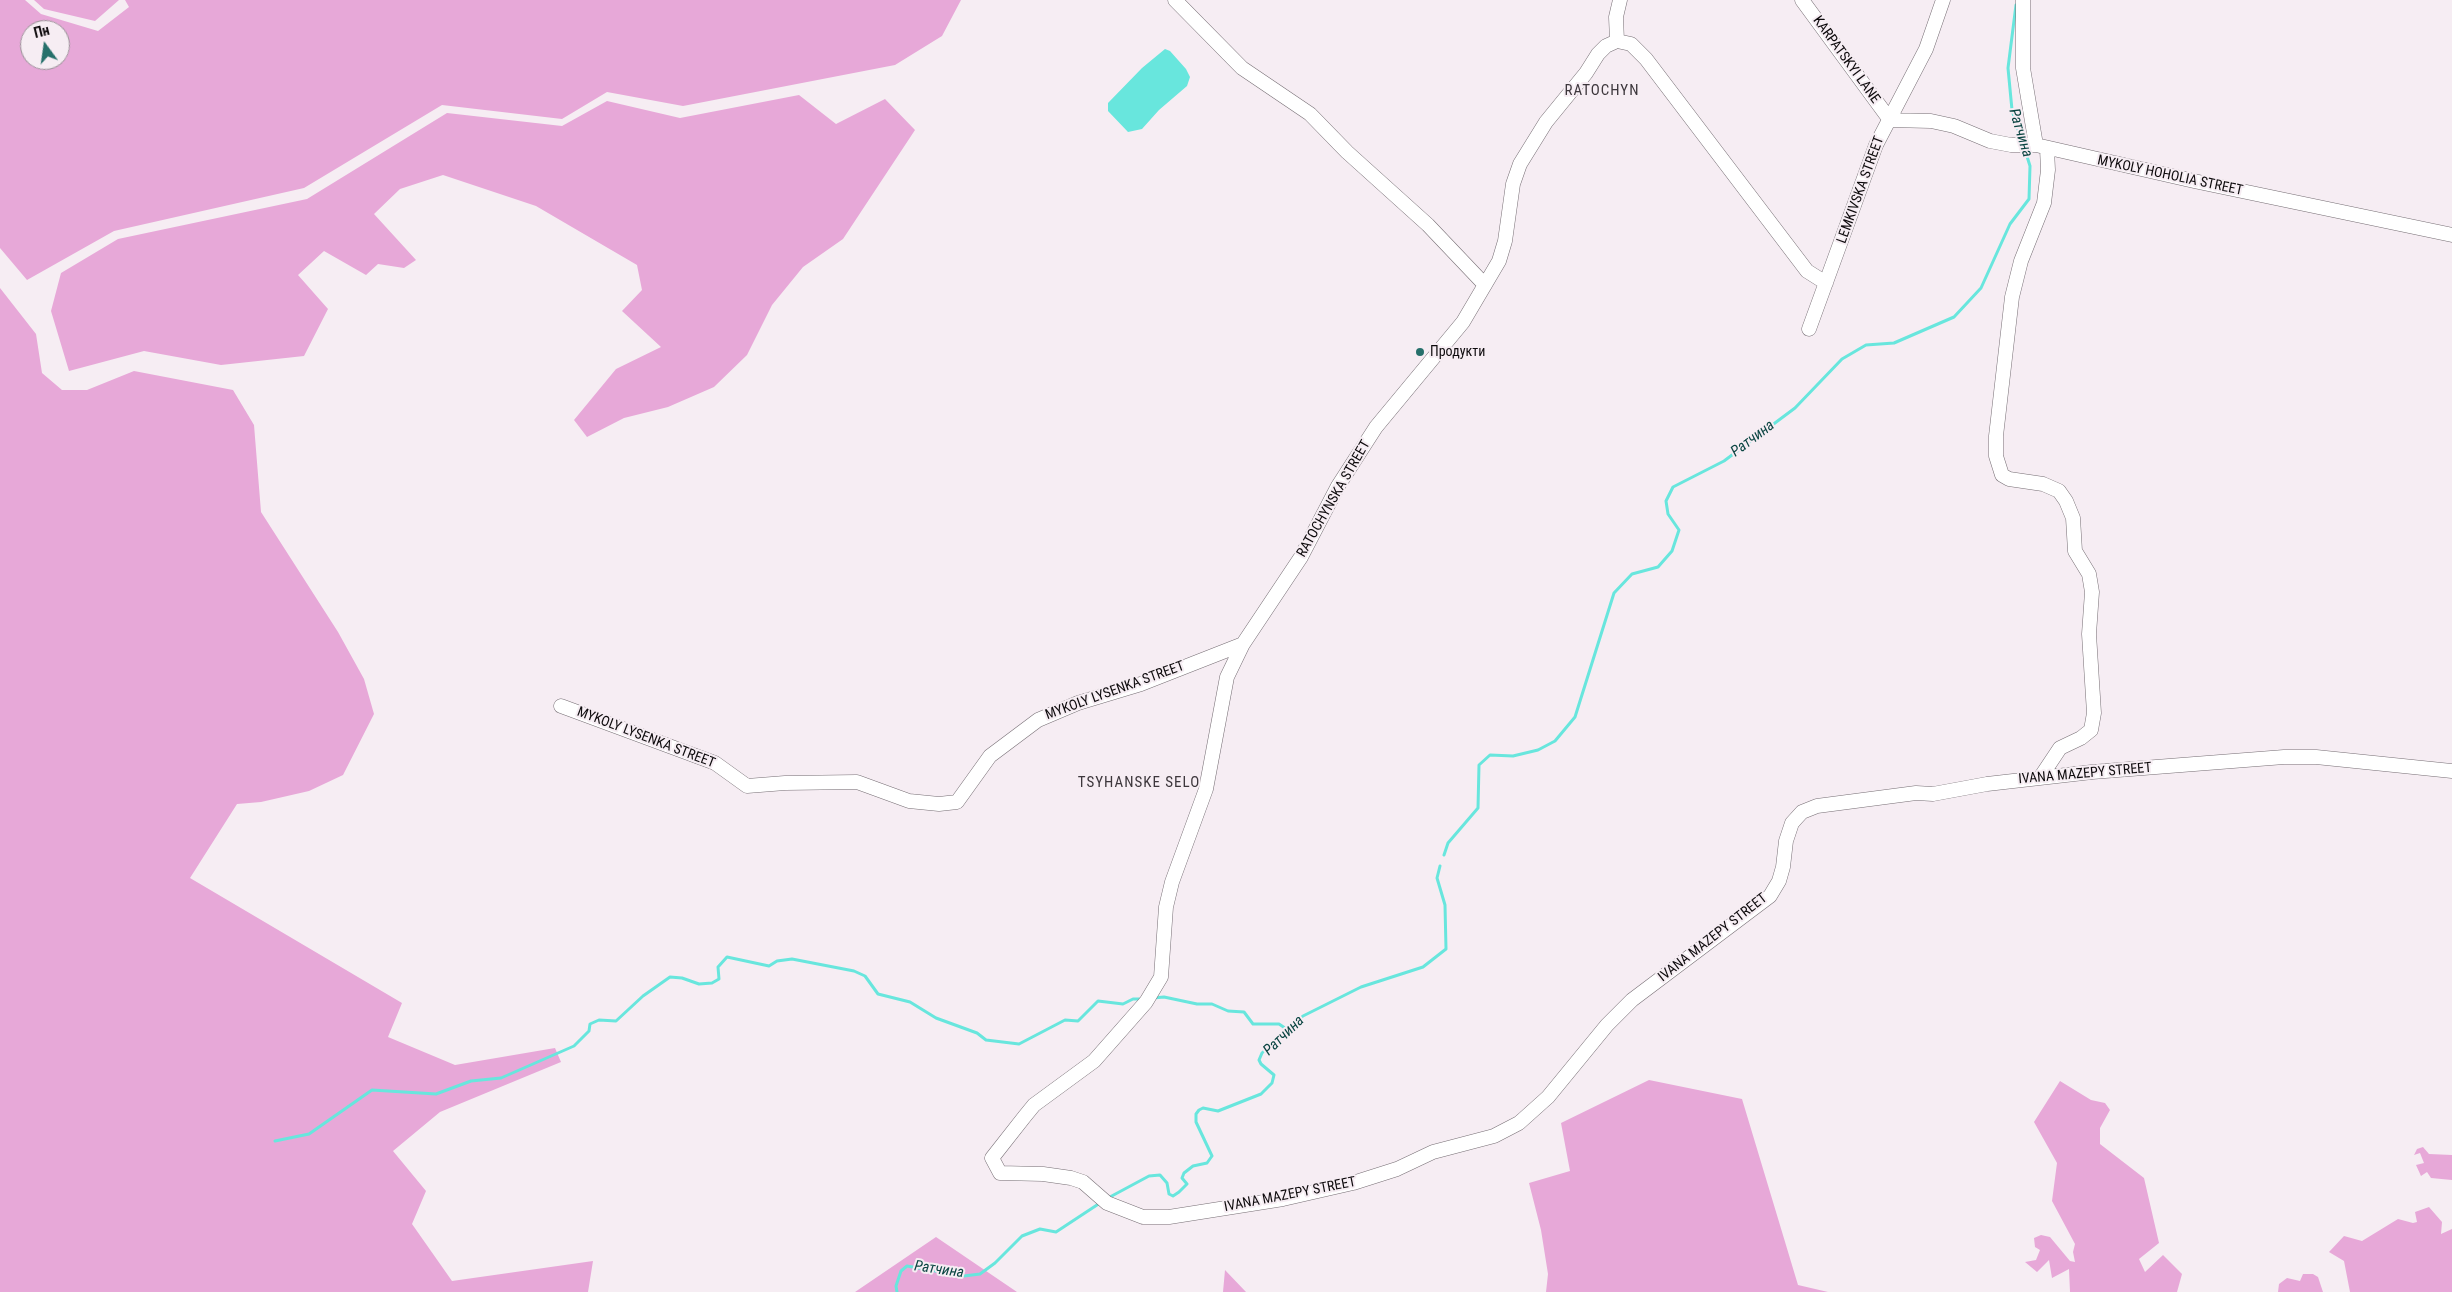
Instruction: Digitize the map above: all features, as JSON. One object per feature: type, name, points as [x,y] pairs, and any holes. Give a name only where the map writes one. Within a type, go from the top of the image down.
[{"type":"street","points":[[1175,0],[1242,68],[1310,114],[1347,152],[1428,225],[1485,285]]},
{"type":"street","points":[[1620,0],[1616,17],[1617,41],[1631,44],[1646,59],[1807,272],[1826,283]]},
{"type":"street","name":"KARPATSKYI LANE","points":[[1802,0],[1890,120]]},
{"type":"street","name":"LEMKIVSKA STREET","points":[[1809,329],[1876,146],[1926,49],[1943,0]]},
{"type":"street","points":[[2023,0],[2023,68],[2036,146],[2048,170],[2044,203],[2021,261],[2012,297],[1996,436],[1996,456],[2002,475],[2009,479],[2043,484],[2059,491],[2066,501],[2073,518],[2074,551],[2089,574],[2092,592],[2089,634],[2094,713],[2091,730],[2081,738],[2060,748],[2040,778]]},
{"type":"street","name":"RATOCHYNSKA STREET","points":[[1083,1182],[1071,1178],[1043,1174],[1000,1173],[992,1158],[1034,1105],[1094,1061],[1146,1002],[1161,977],[1166,907],[1172,882],[1206,789],[1226,677],[1243,644],[1301,557],[1338,486],[1376,427],[1464,322],[1499,261],[1506,232],[1513,184],[1520,164],[1546,122],[1586,73],[1598,54],[1606,46],[1617,41]]},
{"type":"street","name":"MYKOLY HOHOLIA STREET","points":[[1890,120],[1931,121],[1954,126],[1990,141],[2011,145],[2036,146],[2452,235]]},
{"type":"street","name":"MYKOLY LYSENKA STREET","points":[[561,706],[715,763],[747,786],[785,783],[857,782],[909,800],[939,804],[957,802],[990,756],[1038,720],[1087,700],[1141,684],[1243,644]]},
{"type":"street","name":"IVANA MAZEPY STREET","points":[[1083,1182],[1107,1203],[1143,1217],[1169,1217],[1283,1199],[1353,1183],[1397,1169],[1433,1152],[1494,1136],[1519,1123],[1548,1097],[1607,1025],[1632,1000],[1770,896],[1779,881],[1784,867],[1786,841],[1792,823],[1802,812],[1817,806],[1916,793],[1933,794],[2040,778],[2284,757],[2316,757],[2452,771]]},
{"type":"shaded area","points":[[0,0],[25,0],[41,14],[61,20],[20,20],[20,70],[70,70],[70,23],[98,31],[129,7],[125,0],[961,0],[942,36],[895,65],[683,106],[607,92],[562,119],[442,105],[304,188],[114,231],[27,280],[0,248]]},
{"type":"shaded area","points":[[34,0],[119,0],[95,21],[44,9]]},
{"type":"shaded area","points":[[799,95],[836,124],[885,99],[915,130],[843,239],[803,267],[772,305],[747,355],[714,387],[668,407],[624,418],[587,437],[574,420],[616,369],[661,347],[622,311],[642,290],[637,265],[536,206],[443,175],[400,189],[374,214],[416,260],[404,268],[378,264],[366,275],[324,251],[298,275],[328,309],[304,356],[221,365],[144,351],[69,371],[51,311],[61,273],[118,239],[307,199],[447,113],[562,126],[607,101],[680,118]]},
{"type":"shaded area","points":[[0,288],[36,334],[42,373],[62,390],[87,390],[134,371],[233,390],[254,425],[261,512],[338,632],[364,679],[374,714],[343,775],[309,791],[261,802],[237,804],[190,878],[402,1003],[388,1037],[455,1065],[555,1048],[561,1062],[440,1112],[393,1151],[426,1191],[412,1224],[452,1281],[593,1261],[588,1292],[0,1292]]},
{"type":"shaded area","points":[[1649,1080],[1742,1099],[1798,1285],[1828,1292],[1546,1292],[1548,1274],[1541,1230],[1529,1183],[1570,1171],[1561,1123]]},
{"type":"shaded area","points":[[2060,1081],[2091,1100],[2105,1103],[2110,1110],[2100,1128],[2100,1144],[2144,1178],[2159,1243],[2139,1259],[2145,1272],[2163,1255],[2182,1274],[2177,1292],[2070,1292],[2069,1269],[2052,1278],[2049,1260],[2037,1272],[2025,1262],[2036,1260],[2040,1250],[2035,1247],[2034,1238],[2041,1235],[2050,1237],[2070,1261],[2075,1262],[2073,1252],[2075,1244],[2052,1201],[2057,1163],[2034,1122]]},
{"type":"shaded area","points":[[2423,1147],[2429,1154],[2452,1155],[2452,1180],[2431,1178],[2427,1172],[2421,1176],[2416,1165],[2424,1163],[2420,1153],[2414,1155],[2417,1149]]},
{"type":"shaded area","points":[[2429,1207],[2442,1222],[2441,1234],[2452,1229],[2452,1292],[2350,1292],[2344,1261],[2329,1252],[2344,1236],[2362,1241],[2398,1219],[2413,1223],[2417,1222],[2415,1212]]},
{"type":"shaded area","points":[[936,1237],[1017,1292],[855,1292]]},
{"type":"shaded area","points":[[1225,1270],[1246,1292],[1223,1292]]},
{"type":"shaded area","points":[[2303,1274],[2313,1274],[2318,1277],[2323,1292],[2278,1292],[2279,1284],[2287,1278],[2300,1281]]},
{"type":"water","points":[[1165,49],[1170,51],[1186,69],[1190,77],[1187,86],[1159,110],[1142,129],[1128,132],[1108,111],[1108,103],[1142,68]]},
{"type":"waterway","name":"Ратчина","points":[[2016,5],[2008,68],[2012,110],[2022,142]]},
{"type":"waterway","name":"Ратчина","points":[[1444,855],[1448,843],[1478,808],[1479,765],[1490,755],[1513,756],[1538,750],[1555,741],[1575,717],[1614,593],[1632,574],[1658,567],[1672,551],[1679,530],[1668,514],[1666,501],[1673,487],[1724,461],[1795,408],[1842,359],[1866,345],[1894,343],[1954,317],[1981,288],[2010,224],[2029,199],[2030,166],[2025,150]]},
{"type":"waterway","name":"Ратчина","points":[[1108,1198],[1149,1176],[1160,1175],[1167,1183],[1169,1194],[1173,1196],[1179,1192],[1187,1184],[1182,1178],[1184,1173],[1193,1166],[1207,1163],[1212,1156],[1196,1122],[1196,1114],[1199,1110],[1203,1108],[1218,1111],[1261,1094],[1272,1083],[1274,1075],[1261,1064],[1259,1060],[1262,1053],[1303,1016],[1361,987],[1423,967],[1446,949],[1445,905],[1437,878],[1440,866]]},
{"type":"waterway","points":[[275,1141],[309,1134],[372,1090],[436,1094],[471,1081],[501,1078],[574,1046],[589,1031],[590,1024],[599,1020],[616,1021],[643,996],[670,977],[682,978],[699,984],[712,983],[719,979],[718,967],[727,957],[769,966],[777,961],[792,959],[854,971],[865,976],[878,994],[910,1002],[936,1018],[977,1033],[986,1040],[1019,1044],[1065,1020],[1078,1021],[1098,1001],[1123,1004],[1133,999],[1143,999]]},
{"type":"waterway","points":[[1153,998],[1164,997],[1197,1004],[1212,1004],[1228,1011],[1244,1012],[1253,1024],[1279,1024],[1288,1030]]},
{"type":"waterway","name":"Ратчина","points":[[897,1292],[896,1286],[901,1271],[907,1266],[964,1276],[980,1274],[995,1263],[1022,1236],[1040,1229],[1056,1232],[1100,1203]]},
{"type":"place","name":"Продукти","points":[[1420,352]]},
{"type":"district","name":"RATOCHYN","points":[[1602,91]]},
{"type":"district","name":"TSYHANSKE SELO","points":[[1139,783]]}]
